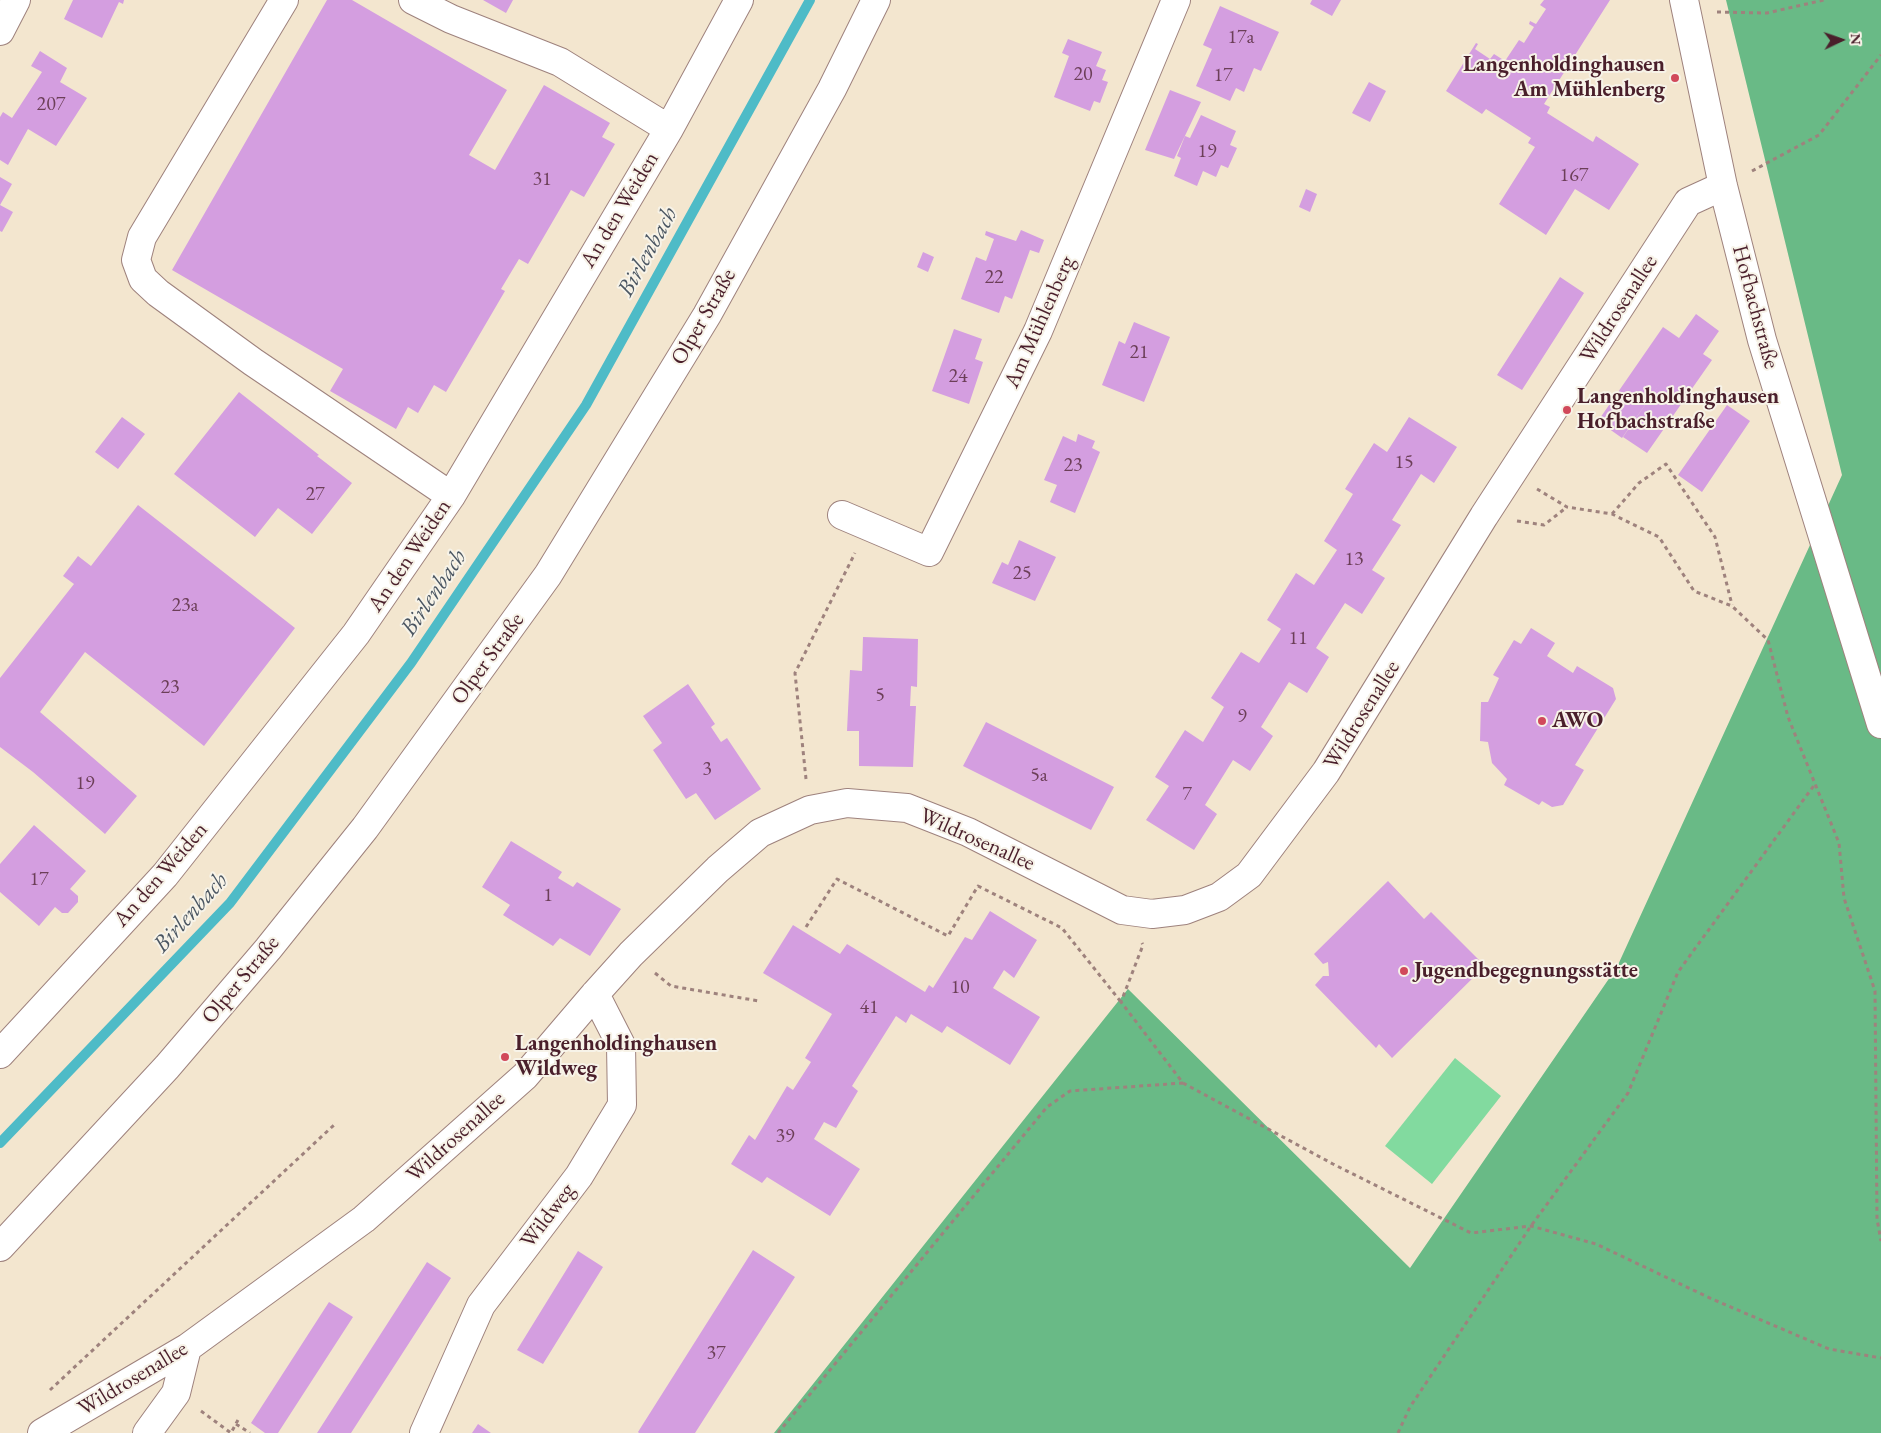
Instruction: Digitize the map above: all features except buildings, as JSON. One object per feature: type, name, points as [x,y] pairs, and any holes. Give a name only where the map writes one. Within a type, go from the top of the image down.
[{"type":"street","points":[[0,31],[16,0]]},
{"type":"street","points":[[284,0],[142,237],[136,260],[143,278],[158,294],[253,362],[451,496]]},
{"type":"street","points":[[413,0],[451,19],[560,62],[669,129]]},
{"type":"street","name":"An den Weiden","points":[[0,1054],[165,875],[356,634],[451,496],[669,129],[739,0]]},
{"type":"street","name":"Olper Straße","points":[[0,1247],[167,1067],[274,941],[365,828],[548,575],[707,315],[832,89],[876,0]]},
{"type":"street","name":"Am Mühlenberg","points":[[842,515],[929,552],[1038,331],[1176,0]]},
{"type":"street","name":"Hofbachstraße","points":[[1685,5],[1723,186],[1762,340],[1881,724]]},
{"type":"street","name":"Wildrosenallee","points":[[42,1433],[188,1348],[364,1219],[525,1076],[631,954],[718,869],[760,833],[810,810],[847,803],[907,808],[968,832],[1122,910],[1152,914],[1185,910],[1219,897],[1249,875],[1326,772],[1484,516],[1688,202],[1723,186]]},
{"type":"street","name":"Wildweg","points":[[424,1433],[481,1305],[579,1176],[622,1105],[621,1045],[595,994]]},
{"type":"street","points":[[147,1433],[176,1393],[188,1348]]},
{"type":"path","points":[[1685,5],[1767,13],[1824,0]]},
{"type":"path","points":[[1723,186],[1819,136],[1881,56]]},
{"type":"path","points":[[1612,514],[1639,483],[1666,464],[1715,537],[1732,606]]},
{"type":"path","points":[[1511,474],[1567,507],[1612,514],[1659,537],[1694,591],[1732,606],[1768,640],[1788,717],[1839,843],[1844,898],[1875,991],[1877,1219],[1881,1241]]},
{"type":"path","points":[[1484,516],[1544,525],[1567,507]]},
{"type":"path","points":[[810,810],[795,673],[869,526]]},
{"type":"path","points":[[1398,1433],[1410,1407],[1531,1226],[1628,1092],[1678,972],[1816,784]]},
{"type":"path","points":[[806,927],[837,879],[948,936],[978,886],[1062,928],[1183,1083],[1334,1164],[1471,1233],[1531,1226],[1596,1244],[1712,1299],[1829,1349],[1881,1358]]},
{"type":"path","points":[[1121,1002],[1143,945],[1122,910]]},
{"type":"path","points":[[631,954],[670,986],[759,1001]]},
{"type":"path","points":[[778,1433],[1047,1106],[1070,1091],[1183,1083]]},
{"type":"path","points":[[46,1394],[334,1125]]},
{"type":"path","points":[[176,1393],[231,1433],[239,1418]]},
{"type":"path","points":[[236,1424],[250,1433]]},
{"type":"green space","points":[[1726,0],[1881,0],[1881,1433],[774,1433],[1128,989],[1410,1268],[1617,967],[1842,475]]},
{"type":"green space","points":[[1455,1058],[1501,1096],[1432,1184],[1385,1146]]},
{"type":"waterway","name":"Birlenbach","points":[[0,1143],[230,903],[411,663],[586,405],[810,0]]},
{"type":"place","name":"Langenholdinghausen Am Mühlenberg","points":[[1675,78]]},
{"type":"place","name":"Langenholdinghausen Hofbachstraße","points":[[1567,410]]},
{"type":"place","name":"AWO","points":[[1542,721]]},
{"type":"place","name":"Jugendbegegnungsstätte","points":[[1404,971]]},
{"type":"place","name":"Langenholdinghausen Wildweg","points":[[505,1057]]}]
